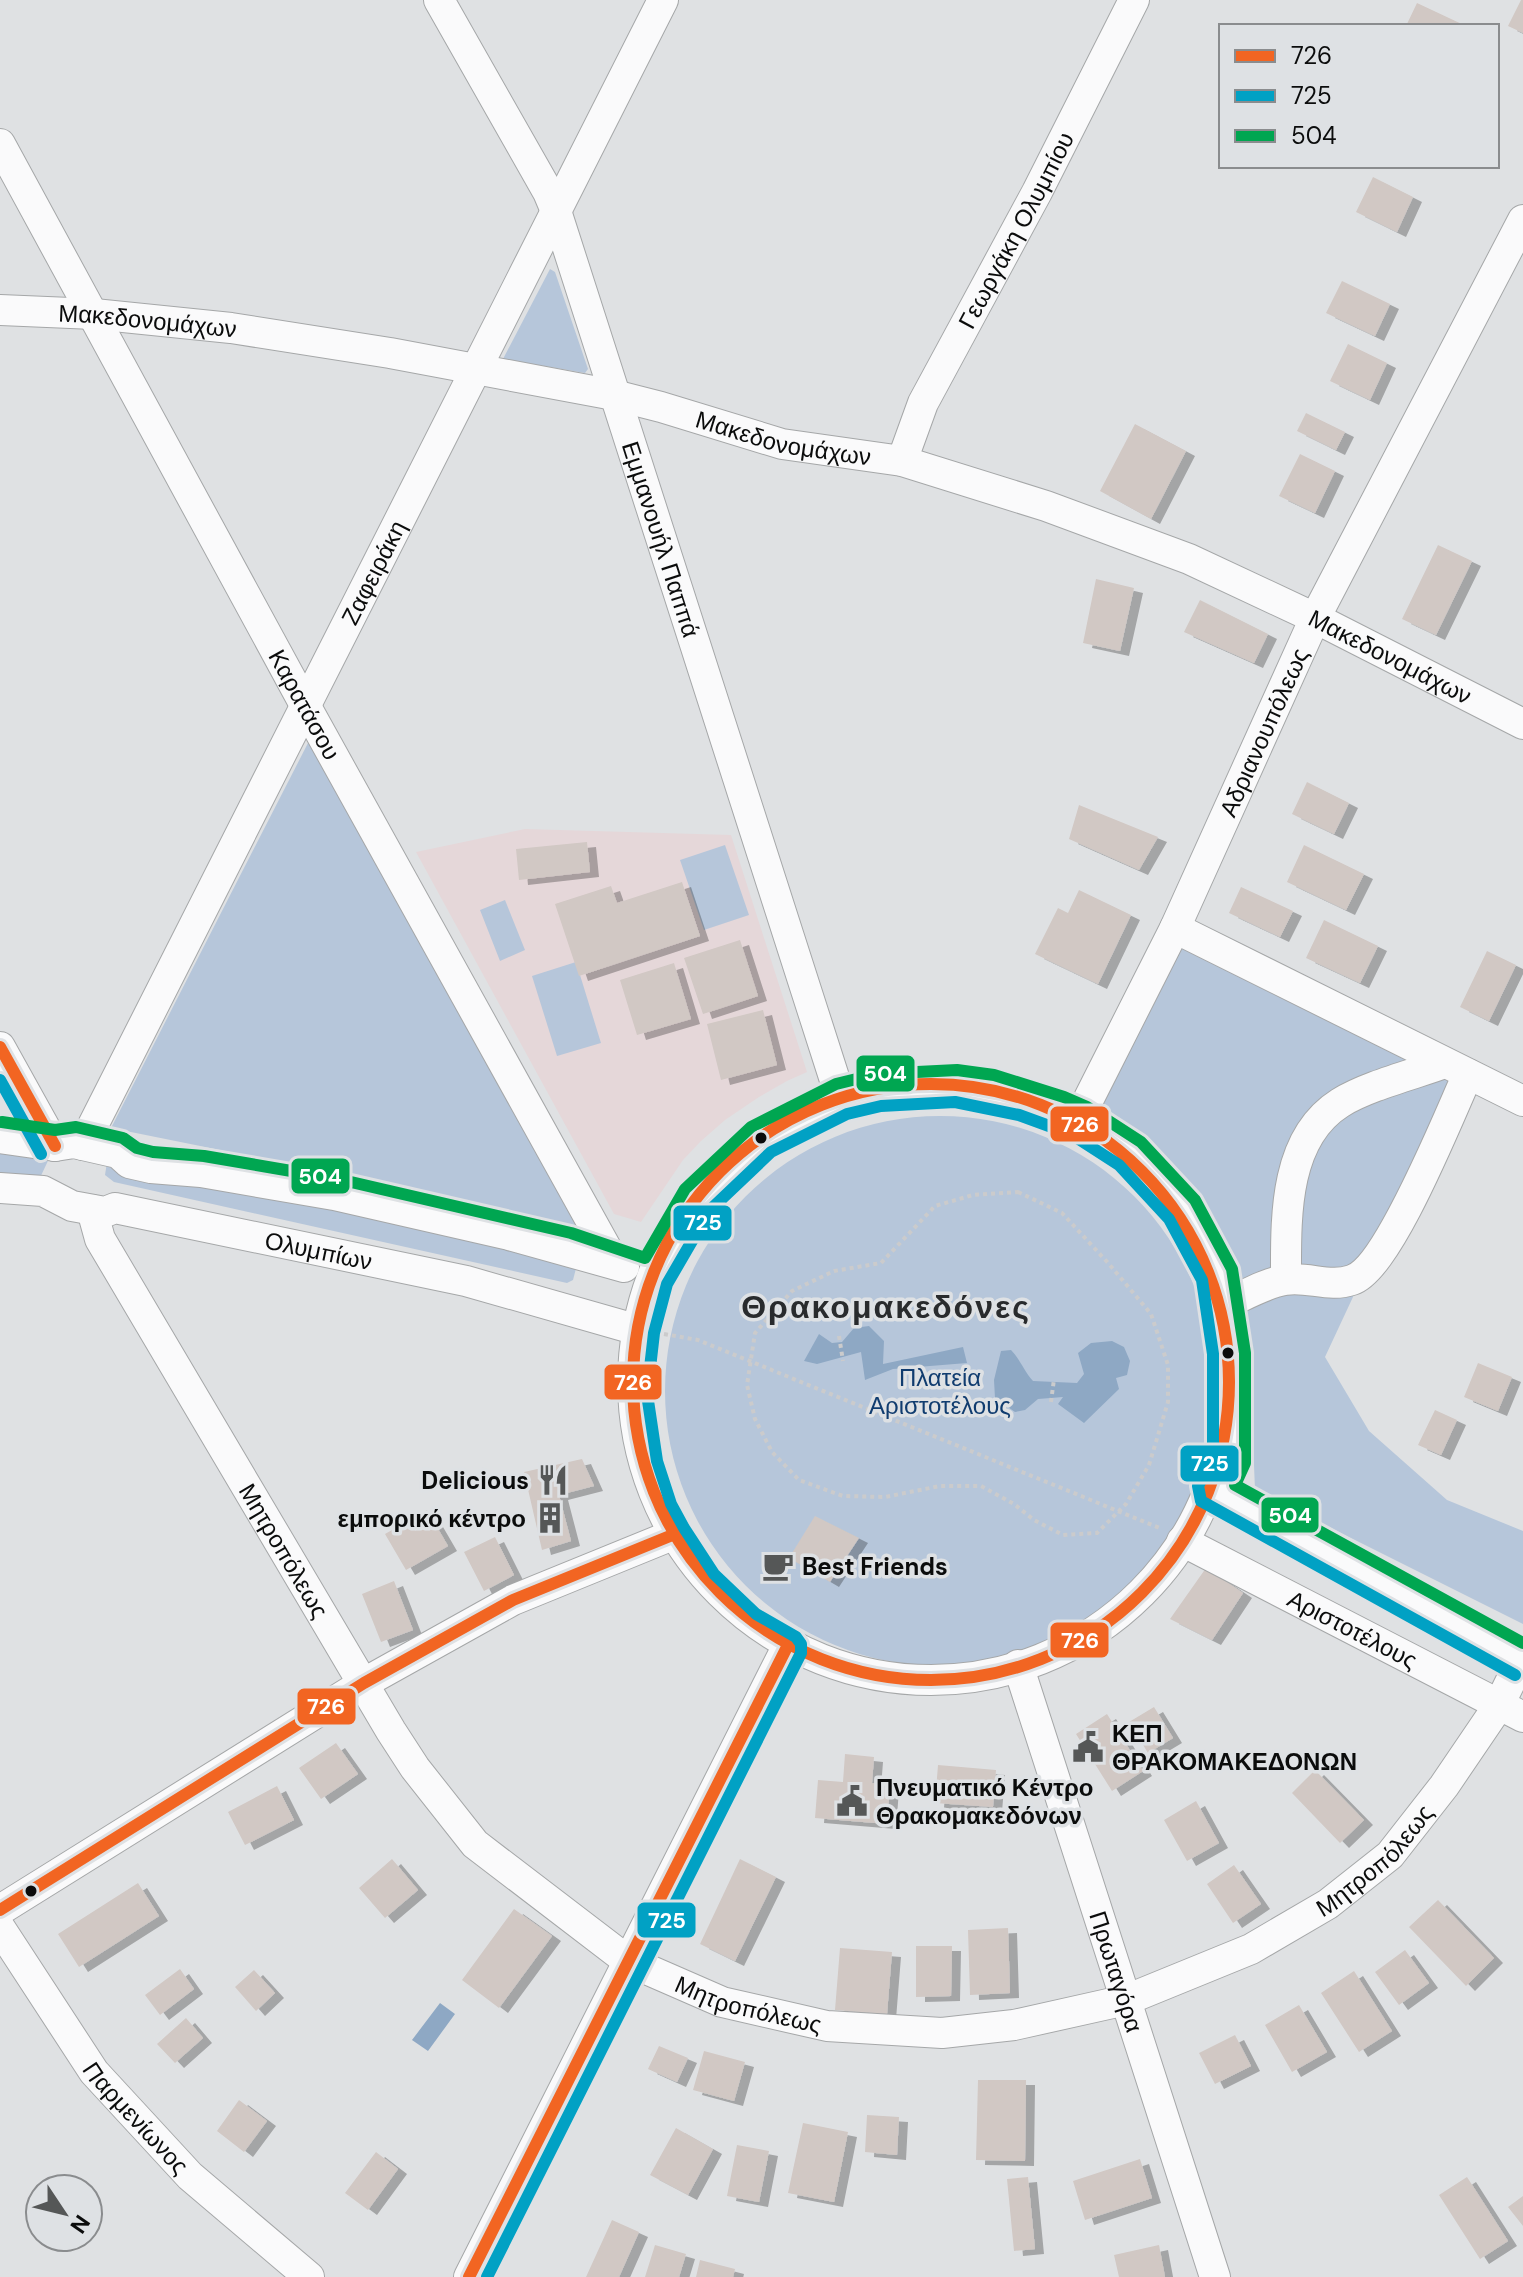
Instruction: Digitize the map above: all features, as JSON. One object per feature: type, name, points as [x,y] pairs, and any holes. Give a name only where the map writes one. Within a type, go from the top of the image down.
[{"type":"street","name":"Εμμανουήλ Παππά","points":[[439,0],[556,211],[841,1099]]},
{"type":"street","name":"Ζαφειράκη","points":[[69,1145],[305,705],[663,0]]},
{"type":"street","name":"Γεωργάκη Ολυμπίου","points":[[902,461],[923,403],[1037,192],[1134,0]]},
{"type":"street","name":"Καρατάσου","points":[[0,144],[305,705],[615,1264]]},
{"type":"street","name":"Αδριανουπόλεως","points":[[1078,1120],[1175,928],[1315,618],[1523,220]]},
{"type":"street","name":"Μακεδονομάχων","points":[[0,310],[94,314],[231,328],[614,395],[782,444],[902,461],[1140,539],[1315,618],[1523,724]]},
{"type":"street","points":[[1175,928],[1523,1101]]},
{"type":"street","points":[[0,1047],[69,1145]]},
{"type":"street","points":[[1286,1279],[1287,1199],[1301,1154],[1325,1114],[1342,1101],[1456,1068]]},
{"type":"street","points":[[1223,1305],[1286,1279],[1333,1284],[1349,1281],[1360,1277],[1372,1265],[1414,1193],[1456,1068]]},
{"type":"street","points":[[956,1086],[1024,1100],[1078,1120],[1129,1153],[1182,1210],[1217,1275],[1229,1353],[1229,1461],[1213,1491],[1172,1536],[1108,1617],[1079,1637],[1018,1665],[939,1674],[871,1674],[786,1649],[746,1627],[702,1584],[656,1510],[641,1465],[631,1394],[638,1330],[652,1277],[697,1200],[762,1139],[841,1099],[879,1090],[956,1086]]},
{"type":"street","points":[[0,1138],[118,1153],[129,1163],[334,1195],[509,1235],[652,1277]]},
{"type":"street","points":[[43,1191],[38,1182],[37,1168],[45,1152],[69,1145]]},
{"type":"street","points":[[104,1209],[125,1200],[131,1186],[129,1163]]},
{"type":"street","name":"Ολυμπίων","points":[[0,1188],[43,1191],[72,1206],[104,1209],[466,1281],[638,1330]]},
{"type":"street","name":"Μητροπόλεως","points":[[104,1209],[100,1239],[415,1768],[475,1844],[628,1961],[722,2002],[827,2026],[942,2033],[1014,2025],[1126,2000],[1251,1949],[1328,1904],[1390,1855],[1511,1711],[1522,1659]]},
{"type":"street","points":[[1213,1491],[1522,1659]]},
{"type":"street","points":[[0,1910],[364,1683],[513,1600],[670,1536]]},
{"type":"street","name":"Αριστοτέλους","points":[[1172,1536],[1511,1711]]},
{"type":"street","points":[[469,2277],[786,1649]]},
{"type":"street","name":"Πρωταγόρα","points":[[1018,1665],[1215,2277]]},
{"type":"street","name":"Παρμενίωνος","points":[[0,1928],[94,2072],[190,2176],[309,2277]]},
{"type":"path","points":[[1018,1192],[1062,1213],[1151,1314],[1168,1365],[1168,1402],[1149,1465],[1118,1513],[1097,1533],[1063,1535],[981,1486],[940,1486],[885,1497],[843,1496],[799,1480],[772,1452],[755,1419],[747,1385],[755,1333],[792,1291],[834,1271],[881,1263],[935,1206],[973,1195],[1018,1192]]},
{"type":"path","points":[[638,1330],[698,1340],[1172,1536]]},
{"type":"path","points":[[839,1336],[843,1361]]},
{"type":"path","points":[[1051,1402],[1054,1379]]},
{"type":"shaded area","points":[[525,829],[731,835],[807,1072],[759,1097],[701,1141],[683,1160],[641,1222],[614,1214],[416,852]]},
{"type":"shaded area","points":[[869,1326],[884,1341],[883,1364],[963,1347],[967,1363],[893,1369],[865,1380],[861,1352],[817,1364],[804,1361],[819,1334],[832,1343],[842,1342],[854,1328]]},
{"type":"shaded area","points":[[1112,1341],[1124,1347],[1130,1361],[1127,1375],[1116,1378],[1119,1389],[1084,1423],[1058,1404],[1063,1397],[1038,1399],[1025,1410],[1015,1412],[995,1398],[994,1380],[1001,1351],[1011,1350],[1033,1381],[1077,1383],[1084,1374],[1078,1353],[1091,1343]]},
{"type":"shaded area","points":[[440,2003],[455,2014],[428,2051],[412,2040]]},
{"type":"green space","points":[[550,269],[555,272],[588,369],[585,373],[503,359]]},
{"type":"green space","points":[[308,743],[313,744],[576,1222],[575,1230],[353,1177],[111,1128]]},
{"type":"green space","points":[[725,845],[749,915],[704,930],[680,860]]},
{"type":"green space","points":[[505,900],[525,950],[500,961],[480,910]]},
{"type":"green space","points":[[1179,938],[1456,1076],[1325,1357],[1369,1431],[1447,1500],[1523,1531],[1523,1624],[1255,1490],[1249,1341],[1216,1225],[1095,1096]]},
{"type":"green space","points":[[576,962],[601,1043],[557,1056],[532,976]]},
{"type":"green space","name":"Πλατεία Αριστοτέλους","points":[[940,1116],[994,1122],[1045,1137],[1093,1163],[1134,1197],[1168,1238],[1194,1286],[1209,1337],[1215,1391],[1209,1445],[1194,1496],[1168,1544],[1134,1585],[1093,1619],[1045,1645],[994,1660],[940,1666],[886,1660],[835,1645],[787,1619],[746,1585],[712,1544],[686,1496],[671,1445],[665,1391],[671,1337],[686,1286],[712,1238],[746,1197],[787,1163],[835,1137],[886,1122]]},
{"type":"green space","points":[[0,1138],[55,1146],[38,1182],[0,1175]]},
{"type":"green space","points":[[108,1156],[580,1253],[573,1280],[567,1283],[114,1182],[105,1175]]},
{"type":"building","points":[[1523,0],[1523,33],[1508,26]]},
{"type":"building","points":[[1417,3],[1462,24],[1407,24]]},
{"type":"building","points":[[1373,177],[1413,197],[1397,232],[1356,212]]},
{"type":"building","points":[[1342,281],[1390,304],[1375,336],[1326,313]]},
{"type":"building","points":[[1348,344],[1387,363],[1370,400],[1330,381]]},
{"type":"building","points":[[1306,413],[1345,432],[1336,450],[1297,431]]},
{"type":"building","points":[[1135,424],[1186,451],[1151,519],[1100,491]]},
{"type":"building","points":[[1300,454],[1335,471],[1315,513],[1279,496]]},
{"type":"building","points":[[1438,545],[1472,561],[1436,635],[1402,619]]},
{"type":"building","points":[[1096,579],[1134,588],[1120,651],[1083,643]]},
{"type":"building","points":[[1200,600],[1268,634],[1254,663],[1184,632]]},
{"type":"building","points":[[1307,782],[1349,803],[1334,834],[1292,814]]},
{"type":"building","points":[[1079,805],[1158,837],[1139,870],[1069,839]]},
{"type":"building","points":[[587,842],[590,872],[519,880],[516,849]]},
{"type":"building","points":[[1304,845],[1364,874],[1346,910],[1287,882]]},
{"type":"building","points":[[682,882],[700,936],[579,976],[555,904],[611,886],[617,903]]},
{"type":"building","points":[[1241,887],[1293,911],[1280,937],[1229,913]]},
{"type":"building","points":[[1079,890],[1131,915],[1098,984],[1035,954],[1058,908],[1068,913]]},
{"type":"building","points":[[1324,920],[1378,946],[1360,983],[1306,958]]},
{"type":"building","points":[[740,940],[758,996],[703,1014],[684,958]]},
{"type":"building","points":[[1487,951],[1516,965],[1489,1021],[1460,1007]]},
{"type":"building","points":[[674,963],[691,1019],[637,1035],[620,980]]},
{"type":"building","points":[[763,1010],[777,1065],[721,1080],[707,1024]]},
{"type":"building","points":[[1478,1363],[1512,1377],[1498,1411],[1464,1397]]},
{"type":"building","points":[[1435,1410],[1457,1420],[1441,1455],[1418,1445]]},
{"type":"building","name":"εμπορικό κέντρο","points":[[582,1459],[594,1486],[559,1495],[571,1541],[542,1550],[524,1472]]},
{"type":"building","points":[[427,1510],[448,1546],[406,1570],[385,1534]]},
{"type":"building","points":[[815,1516],[859,1538],[830,1582],[789,1558]]},
{"type":"building","points":[[495,1537],[514,1575],[484,1591],[464,1552]]},
{"type":"building","points":[[1206,1568],[1243,1593],[1212,1640],[1170,1619]]},
{"type":"building","points":[[394,1581],[413,1630],[381,1642],[362,1594]]},
{"type":"building","points":[[1154,1707],[1173,1738],[1148,1753],[1129,1722]]},
{"type":"building","points":[[1107,1714],[1143,1771],[1112,1791],[1076,1734]]},
{"type":"building","points":[[336,1743],[358,1774],[321,1799],[299,1768]]},
{"type":"building","name":"Πνευματικό Κέντρο Θρακομακεδόνων","points":[[845,1754],[874,1757],[872,1783],[890,1785],[887,1824],[815,1818],[818,1780],[843,1782]]},
{"type":"building","points":[[938,1765],[996,1770],[993,1807],[935,1803]]},
{"type":"building","points":[[1315,1770],[1364,1820],[1340,1843],[1292,1793]]},
{"type":"building","points":[[277,1786],[294,1820],[245,1845],[228,1812]]},
{"type":"building","points":[[1196,1801],[1219,1843],[1187,1861],[1164,1820]]},
{"type":"building","points":[[392,1859],[418,1890],[385,1918],[359,1888]]},
{"type":"building","points":[[740,1859],[776,1877],[735,1961],[700,1944]]},
{"type":"building","points":[[1234,1865],[1261,1904],[1233,1923],[1207,1884]]},
{"type":"building","points":[[138,1883],[159,1916],[79,1967],[58,1934]]},
{"type":"building","points":[[1438,1900],[1494,1958],[1466,1986],[1409,1927]]},
{"type":"building","points":[[514,1909],[552,1936],[499,2008],[462,1980]]},
{"type":"building","points":[[1008,1928],[1010,1993],[970,1995],[968,1930]]},
{"type":"building","points":[[916,1946],[952,1946],[951,1996],[916,1997]]},
{"type":"building","points":[[840,1948],[892,1952],[887,2014],[835,2010]]},
{"type":"building","points":[[1405,1950],[1429,1983],[1399,2005],[1375,1972]]},
{"type":"building","points":[[180,1969],[194,1989],[160,2015],[145,1995]]},
{"type":"building","points":[[254,1970],[275,1993],[256,2011],[235,1987]]},
{"type":"building","points":[[1354,1971],[1392,2031],[1359,2052],[1321,1993]]},
{"type":"building","points":[[1299,2005],[1327,2052],[1292,2072],[1265,2025]]},
{"type":"building","points":[[186,2018],[203,2038],[175,2063],[157,2044]]},
{"type":"building","points":[[1235,2035],[1251,2066],[1215,2084],[1199,2053]]},
{"type":"building","points":[[659,2046],[688,2058],[677,2082],[648,2069]]},
{"type":"building","points":[[704,2051],[745,2062],[734,2101],[693,2090]]},
{"type":"building","points":[[978,2080],[1026,2080],[1025,2161],[976,2160]]},
{"type":"building","points":[[239,2100],[267,2121],[244,2152],[217,2131]]},
{"type":"building","points":[[867,2115],[899,2117],[897,2155],[865,2152]]},
{"type":"building","points":[[803,2123],[848,2132],[834,2202],[788,2193]]},
{"type":"building","points":[[676,2128],[713,2149],[688,2195],[650,2175]]},
{"type":"building","points":[[737,2145],[769,2151],[759,2202],[727,2196]]},
{"type":"building","points":[[376,2152],[398,2169],[368,2210],[345,2193]]},
{"type":"building","points":[[1140,2159],[1152,2198],[1085,2220],[1073,2181]]},
{"type":"building","points":[[1028,2177],[1035,2249],[1014,2251],[1007,2179]]},
{"type":"building","points":[[1467,2177],[1508,2241],[1480,2259],[1439,2195]]},
{"type":"building","points":[[1523,2196],[1523,2226],[1508,2207]]},
{"type":"building","points":[[612,2220],[639,2232],[619,2277],[586,2277]]},
{"type":"building","points":[[655,2245],[686,2254],[679,2277],[645,2277]]},
{"type":"building","points":[[1159,2245],[1165,2277],[1119,2277],[1114,2255]]},
{"type":"building","points":[[700,2260],[735,2269],[733,2277],[696,2277]]},
{"type":"transit line","name":"726","points":[[0,1047],[55,1146]]},
{"type":"transit line","name":"504","points":[[2,1122],[55,1130],[76,1127],[123,1138],[137,1148],[153,1152],[204,1156],[338,1179],[571,1233],[645,1258],[685,1189],[751,1127],[836,1084],[877,1074],[957,1070],[994,1075],[1064,1097],[1087,1107],[1141,1142],[1195,1200],[1232,1269],[1245,1353],[1245,1463],[1235,1485],[1523,1643]]},
{"type":"transit line","name":"725","points":[[0,1080],[41,1154]]},
{"type":"transit line","name":"726","points":[[931,1084],[989,1090],[1045,1107],[1097,1134],[1142,1171],[1179,1216],[1206,1268],[1223,1324],[1229,1382],[1223,1440],[1206,1496],[1179,1548],[1142,1593],[1097,1630],[1045,1657],[989,1674],[931,1680],[873,1674],[817,1657],[765,1630],[720,1593],[683,1548],[656,1496],[639,1440],[633,1382],[639,1324],[656,1268],[683,1216],[720,1171],[765,1134],[817,1107],[873,1090],[931,1084]]},
{"type":"transit line","name":"725","points":[[487,2277],[801,1653],[801,1644],[796,1637],[756,1614],[714,1574],[684,1528],[671,1504],[657,1461],[647,1394],[654,1333],[667,1284],[710,1210],[771,1152],[847,1114],[881,1106],[955,1102],[1019,1115],[1071,1134],[1119,1165],[1169,1219],[1202,1280],[1213,1354],[1213,1457],[1198,1486],[1201,1501],[1515,1675]]},
{"type":"transit line","name":"726","points":[[0,1910],[364,1683],[513,1600],[670,1536]]},
{"type":"transit line","name":"726","points":[[469,2277],[786,1649]]},
{"type":"place","name":"Delicious","points":[[553,1480]]},
{"type":"place","name":"εμπορικό κέντρο","points":[[550,1518]]},
{"type":"place","name":"Best Friends","points":[[778,1566]]},
{"type":"place","name":"ΚΕΠ ΘΡΑΚΟΜΑΚΕΔΟΝΩΝ","points":[[1088,1747]]},
{"type":"place","name":"Πνευματικό Κέντρο Θρακομακεδόνων","points":[[852,1801]]},
{"type":"district","name":"Θρακομακεδόνες","points":[[886,1307]]}]
